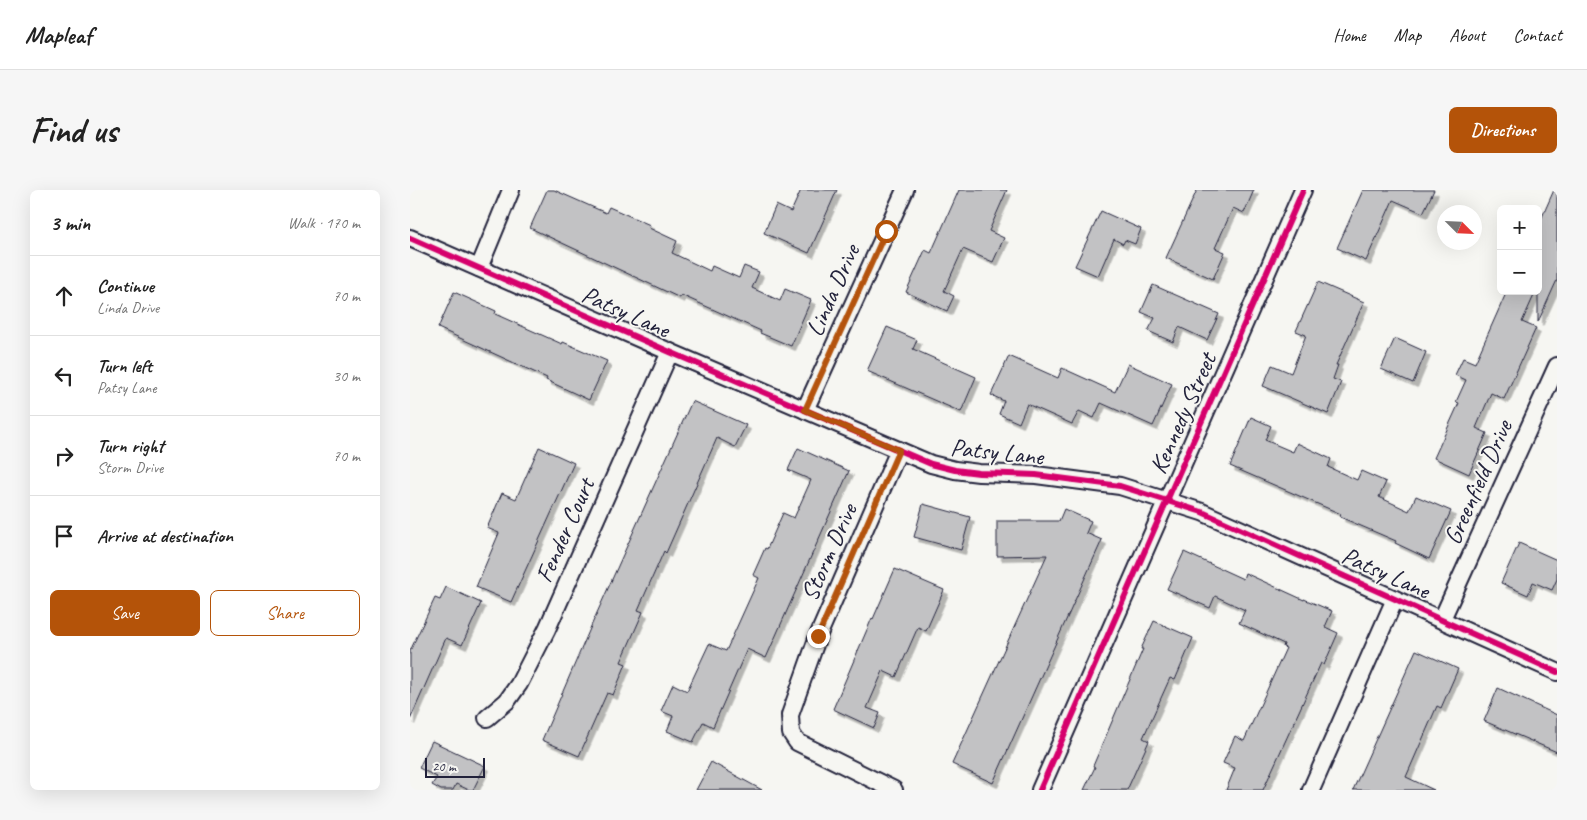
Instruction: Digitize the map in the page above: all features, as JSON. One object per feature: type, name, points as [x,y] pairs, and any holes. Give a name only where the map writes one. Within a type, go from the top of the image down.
[{"type":"street","points":[[479,268],[511,190]]},
{"type":"street","name":"Linda Drive","points":[[805,410],[904,190]]},
{"type":"street","name":"Kennedy Street","points":[[1040,790],[1303,190]]},
{"type":"street","name":"Patsy Lane","points":[[410,238],[931,464],[978,474],[1036,475],[1120,486],[1166,500],[1202,512],[1557,672]]},
{"type":"street","name":"Fender Court","points":[[487,718],[507,701],[523,676],[547,629],[670,352]]},
{"type":"street","name":"Greenfield Drive","points":[[1442,620],[1551,394],[1557,366]]},
{"type":"street","name":"Storm Drive","points":[[894,790],[798,742],[791,733],[790,715],[818,636],[899,450]]},
{"type":"street","points":[[1311,790],[1395,599]]},
{"type":"building","points":[[547,190],[554,190],[606,213],[609,207],[650,225],[649,228],[677,241],[672,253],[710,271],[712,266],[739,278],[744,266],[759,272],[752,288],[780,301],[785,289],[811,300],[791,346],[681,295],[680,298],[530,228]]},
{"type":"building","points":[[801,190],[837,190],[809,253],[764,233],[776,205],[791,212]]},
{"type":"building","points":[[959,190],[1007,190],[989,231],[1004,238],[993,262],[963,249],[944,291],[954,296],[947,311],[906,292],[925,250],[931,253]]},
{"type":"building","points":[[1197,190],[1254,190],[1244,213],[1233,208],[1215,248],[1225,252],[1213,279],[1166,258]]},
{"type":"building","points":[[1363,190],[1434,190],[1423,213],[1393,200],[1366,261],[1337,248]]},
{"type":"building","points":[[1554,190],[1557,190],[1557,280],[1538,322],[1538,295],[1542,295],[1542,217]]},
{"type":"building","points":[[1101,211],[1141,229],[1135,244],[1125,240],[1123,244],[1114,239],[1098,276],[1075,266]]},
{"type":"building","points":[[1318,282],[1364,302],[1336,365],[1338,365],[1333,379],[1341,382],[1328,414],[1263,386],[1272,365],[1291,373],[1306,335],[1296,331]]},
{"type":"building","points":[[1153,285],[1219,314],[1207,340],[1179,327],[1173,342],[1148,331],[1155,318],[1141,312]]},
{"type":"building","points":[[454,292],[496,311],[495,314],[562,344],[563,342],[607,361],[589,400],[546,380],[547,378],[438,328]]},
{"type":"building","points":[[1505,295],[1534,295],[1522,322],[1536,328],[1504,399],[1491,393],[1476,428],[1487,433],[1469,474],[1434,458],[1459,403],[1456,402],[1466,380],[1455,375],[1463,358],[1475,363]]},
{"type":"building","points":[[887,327],[917,340],[913,349],[976,377],[961,412],[867,371]]},
{"type":"building","points":[[1395,338],[1426,352],[1413,383],[1381,369]]},
{"type":"building","points":[[1009,356],[1058,378],[1062,368],[1115,392],[1128,364],[1172,384],[1153,426],[1101,403],[1094,418],[1079,411],[1072,424],[1027,404],[1019,423],[999,414],[1004,401],[991,395]]},
{"type":"building","points":[[692,401],[746,425],[735,447],[717,438],[666,553],[664,551],[638,610],[643,612],[621,662],[626,664],[613,695],[607,693],[579,756],[542,740]]},
{"type":"building","points":[[1251,417],[1271,426],[1265,440],[1293,452],[1297,443],[1331,459],[1328,467],[1357,480],[1361,471],[1386,482],[1379,497],[1409,511],[1416,496],[1451,511],[1429,559],[1395,543],[1396,541],[1340,517],[1341,514],[1230,466]]},
{"type":"building","points":[[539,447],[574,463],[511,602],[476,587],[499,533],[487,528],[502,493],[516,499]]},
{"type":"building","points":[[798,448],[849,471],[766,658],[747,649],[713,727],[703,722],[693,742],[667,731],[673,716],[661,711],[673,684],[687,691],[709,644],[726,651],[759,578],[753,575],[765,548],[767,549],[783,513],[794,518],[811,480],[788,470]]},
{"type":"building","points":[[923,504],[970,517],[961,550],[914,537]]},
{"type":"building","points":[[1064,509],[1091,521],[1086,533],[1102,540],[993,783],[952,764],[1047,555],[997,556],[997,521],[1059,521]]},
{"type":"building","points":[[1519,543],[1557,560],[1557,579],[1552,590],[1533,582],[1528,595],[1501,583]]},
{"type":"building","points":[[1184,552],[1243,579],[1245,573],[1332,611],[1325,627],[1338,633],[1324,665],[1321,663],[1263,790],[1226,790],[1235,768],[1223,763],[1235,736],[1244,741],[1286,648],[1283,647],[1284,644],[1239,623],[1245,610],[1215,596],[1210,608],[1167,589]]},
{"type":"building","points":[[895,569],[944,590],[926,631],[918,627],[896,677],[883,671],[867,708],[880,713],[874,728],[833,709]]},
{"type":"building","points":[[446,587],[481,603],[462,645],[446,638],[410,720],[410,651],[435,598],[440,600]]},
{"type":"building","points":[[1154,621],[1193,638],[1175,680],[1170,678],[1143,738],[1149,741],[1127,790],[1084,790],[1095,767],[1093,766]]},
{"type":"building","points":[[1416,650],[1458,669],[1441,708],[1437,706],[1406,777],[1434,790],[1353,790]]},
{"type":"building","points":[[1498,688],[1557,715],[1557,752],[1484,721]]},
{"type":"building","points":[[432,741],[485,766],[473,790],[456,784],[453,790],[441,790],[432,785],[437,777],[419,768]]},
{"type":"building","points":[[711,762],[762,790],[696,790]]},
{"type":"cycle path","points":[[1040,790],[1303,190]]},
{"type":"cycle path","points":[[410,238],[931,464],[979,473],[1036,475],[1120,486],[1202,512],[1557,672]]},
{"type":"route","points":[[818,636],[899,450],[805,410],[886,231]]}]
